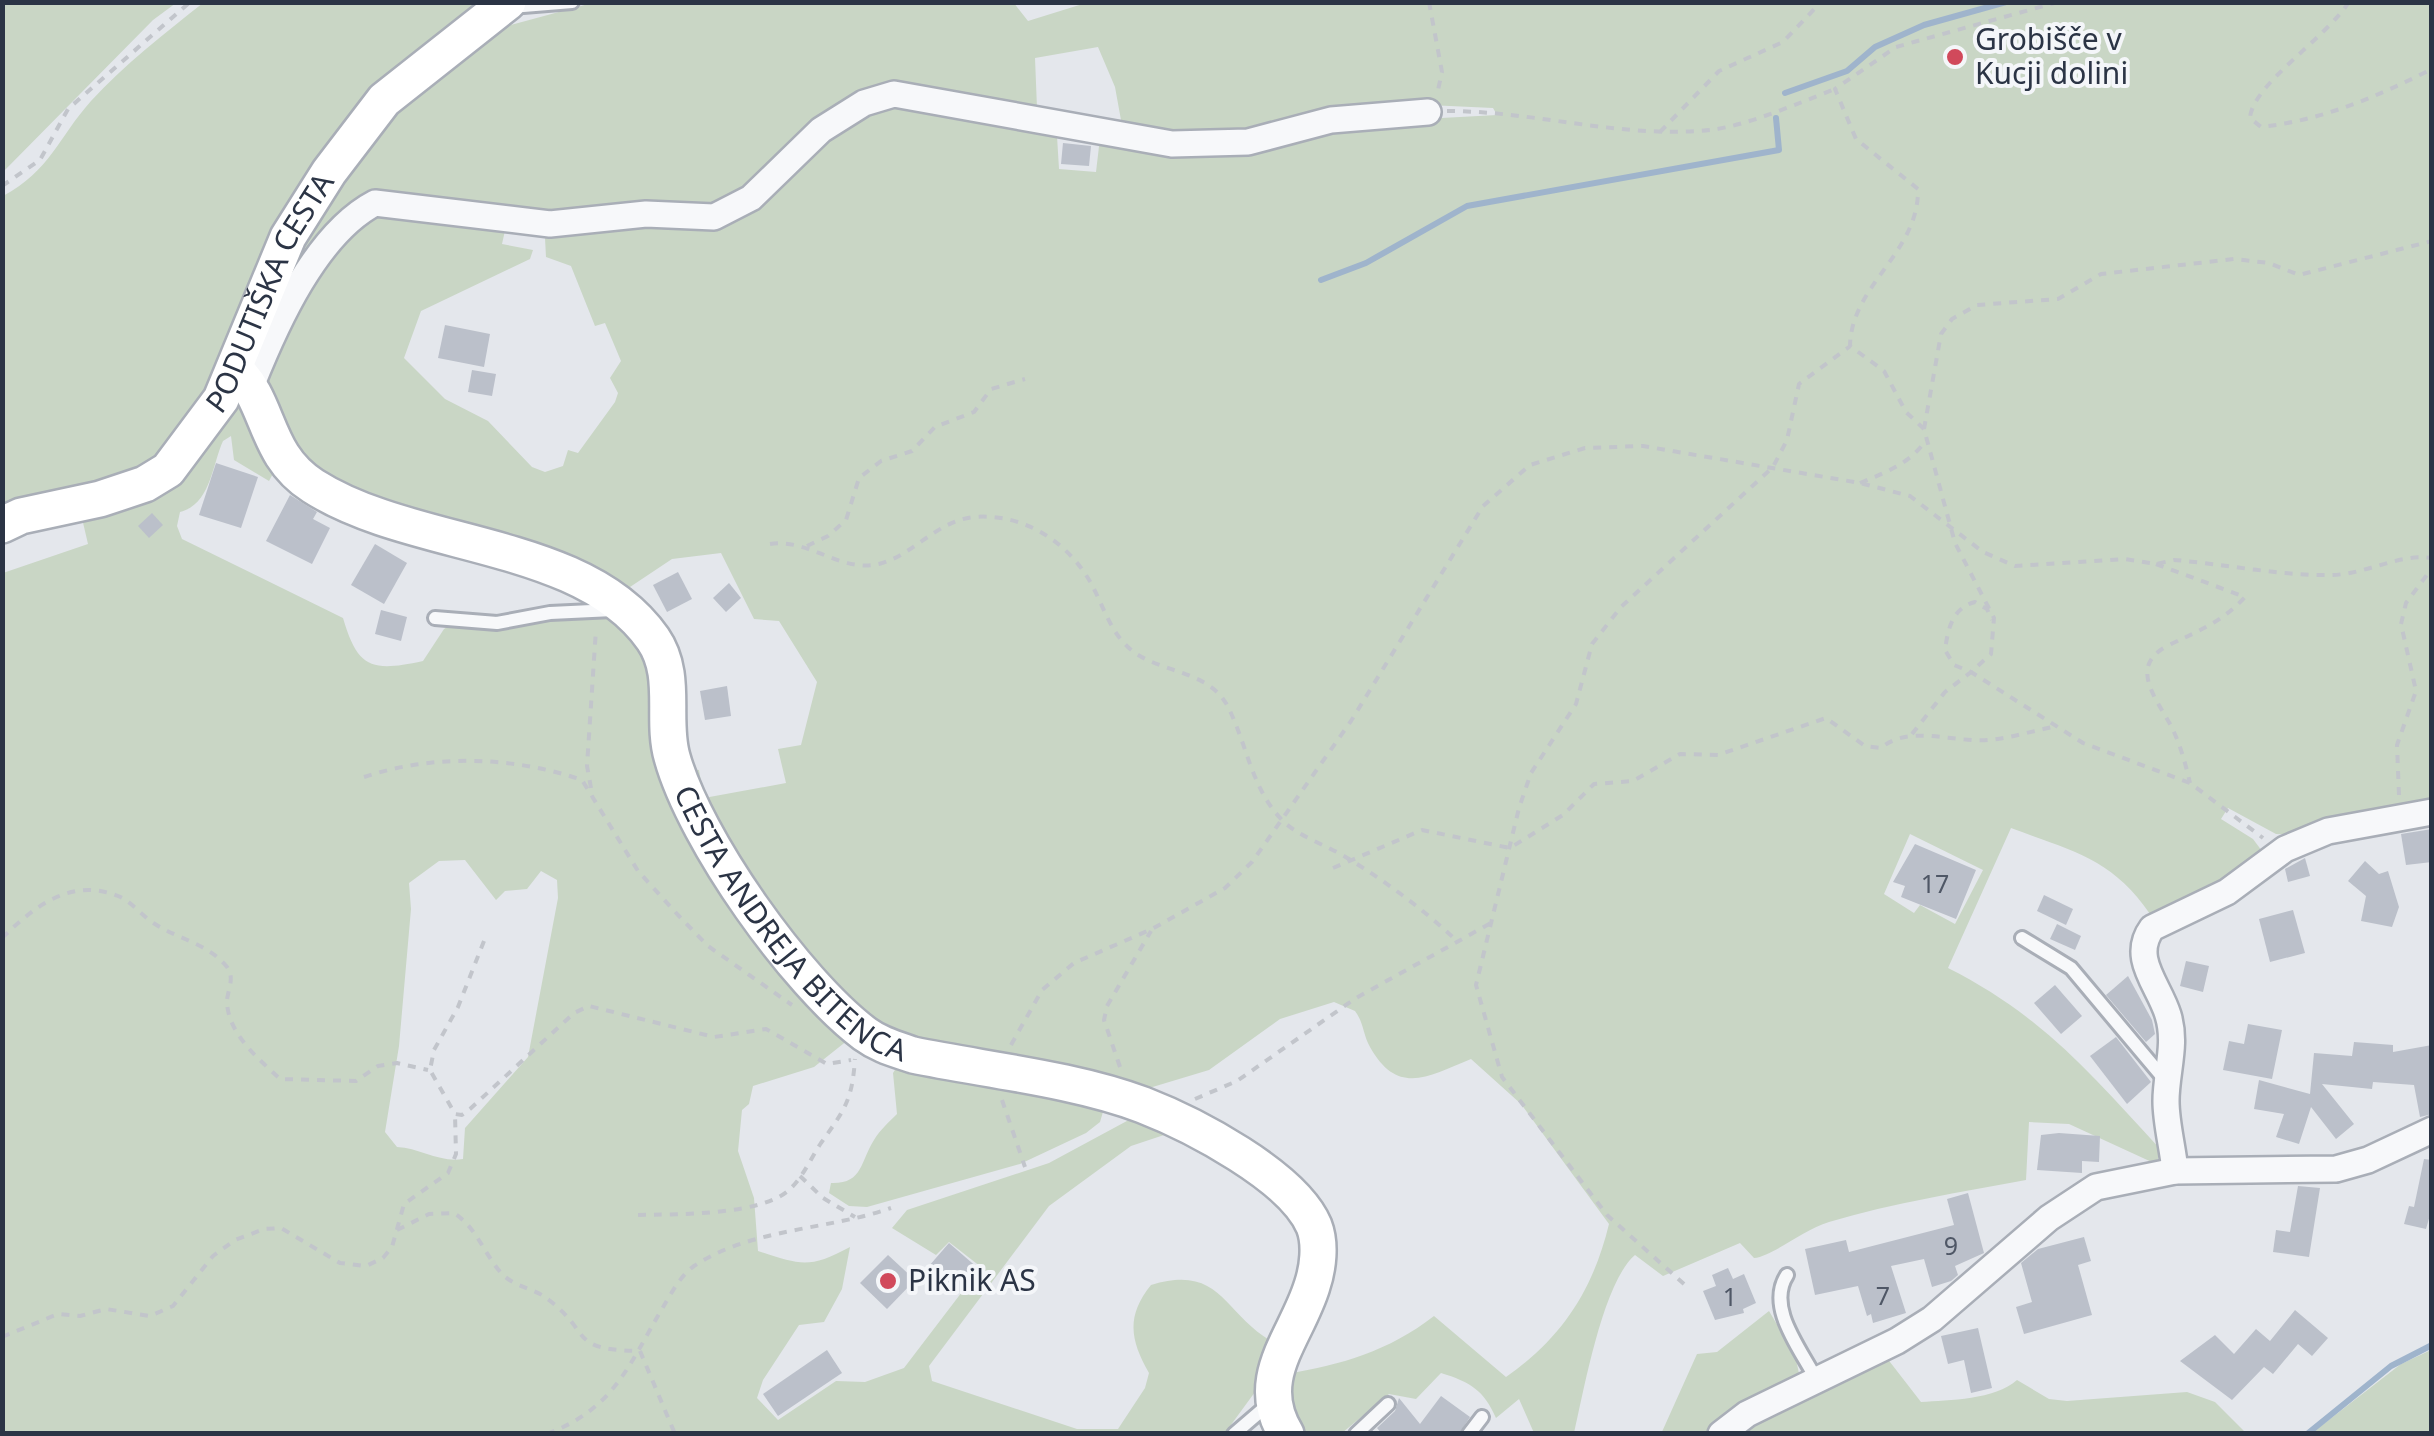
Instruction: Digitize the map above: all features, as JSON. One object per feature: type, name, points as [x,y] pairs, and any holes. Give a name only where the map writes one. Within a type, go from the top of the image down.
[{"type":"street","name":"PODUTIŠKA CESTA","points":[[2,525],[21,516],[146,484],[168,470],[244,377],[288,237],[329,172],[384,100],[506,5]]},
{"type":"street","points":[[244,377],[325,249],[352,216],[376,203],[550,224],[646,214],[714,217],[751,198],[821,130],[864,102],[894,94],[1172,144],[1248,142],[1331,120],[1428,112]]},
{"type":"street","name":"CESTA ANDREJA BITENCA","points":[[244,377],[269,436],[296,473],[314,487],[386,520],[547,567],[625,606],[657,644],[668,678],[670,753],[714,850],[860,1046],[882,1046],[1128,1100],[1164,1115],[1270,1176],[1300,1204],[1315,1228],[1318,1256],[1312,1288],[1282,1348],[1279,1417]]},
{"type":"street","points":[[2175,1172],[2167,1082],[2173,1043],[2169,1016],[2143,961],[2144,939],[2152,928],[2227,892],[2285,849],[2328,831],[2432,812]]},
{"type":"street","points":[[1721,1434],[1747,1414],[1897,1341],[1932,1319],[2050,1218],[2096,1187],[2175,1172],[2336,1169],[2368,1160],[2432,1130]]},
{"type":"lane","points":[[506,5],[572,2]]},
{"type":"lane","points":[[435,618],[496,623],[625,606]]},
{"type":"lane","points":[[2022,938],[2071,968],[2167,1082]]},
{"type":"lane","points":[[1787,1275],[1778,1289],[1780,1308],[1816,1378]]},
{"type":"lane","points":[[1356,1434],[1388,1404]]},
{"type":"lane","points":[[1234,1434],[1279,1417]]},
{"type":"lane","points":[[1469,1434],[1482,1417]]},
{"type":"path","points":[[2,186],[40,160],[68,109],[190,2]]},
{"type":"path","points":[[1428,2],[1442,72],[1436,100],[1428,112]]},
{"type":"path","points":[[1660,132],[1719,71],[1783,42],[1821,2]]},
{"type":"path","points":[[1428,112],[1504,113],[1660,132],[1714,130],[1835,90],[1896,47],[2058,2]]},
{"type":"path","points":[[2349,2],[2307,51],[2272,78],[2251,104],[2250,118],[2262,127],[2302,122],[2371,99],[2432,70]]},
{"type":"path","points":[[1835,90],[1856,138],[1918,189],[1918,215],[1850,324],[1850,346]]},
{"type":"path","points":[[1912,734],[1944,692],[1991,654],[1995,628],[1990,609],[1950,527],[1924,429],[1941,334],[1952,319],[1976,306],[2058,299],[2101,274],[2234,258],[2270,263],[2299,275],[2432,241]]},
{"type":"path","points":[[1850,346],[1884,371],[1906,412],[1924,429]]},
{"type":"path","points":[[1684,1284],[1606,1215],[1502,1077],[1476,985],[1532,773],[1576,704],[1592,644],[1620,607],[1773,467],[1786,440],[1799,384],[1850,346]]},
{"type":"path","points":[[807,546],[828,536],[846,520],[859,478],[912,451],[935,427],[974,412],[990,388],[1025,379]]},
{"type":"path","points":[[1860,483],[1899,466],[1916,454],[1926,440]]},
{"type":"path","points":[[1025,1167],[997,1072],[1042,990],[1074,963],[1152,929],[1224,888],[1284,822],[1484,506],[1530,465],[1585,448],[1644,446],[1860,483],[1910,496],[1983,552],[2015,566],[2125,559],[2156,564],[2245,597],[2209,629],[2156,652],[2148,662],[2145,679],[2184,756],[2190,783]]},
{"type":"path","points":[[770,544],[789,541],[826,556],[880,564],[935,530],[969,518],[1022,520],[1066,552],[1089,579],[1124,644],[1149,663],[1186,674],[1226,703],[1248,764],[1284,822],[1400,892],[1458,941]]},
{"type":"path","points":[[2156,564],[2174,560],[2331,575],[2385,568],[2408,556],[2432,558]]},
{"type":"path","points":[[2384,821],[2400,794],[2398,745],[2416,692],[2403,650],[2401,624],[2406,603],[2432,568]]},
{"type":"path","points":[[1995,628],[1987,608],[1975,602],[1964,605],[1949,624],[1944,650],[1954,665],[2083,743],[2190,783],[2214,798],[2236,820],[2285,849]]},
{"type":"path","points":[[596,629],[587,766],[591,788],[638,871],[678,915],[708,946],[799,1008]]},
{"type":"path","points":[[1333,868],[1422,830],[1510,848],[1564,815],[1594,784],[1632,781],[1680,754],[1718,755],[1826,718],[1865,746],[1881,748],[1892,738],[1912,734],[1940,740],[1990,740],[2054,726]]},
{"type":"path","points":[[364,777],[413,764],[496,760],[558,771],[591,788]]},
{"type":"path","points":[[2,938],[44,900],[82,889],[119,896],[155,924],[199,944],[229,969],[232,980],[226,1002],[233,1026],[280,1079],[356,1081],[378,1066],[398,1063],[430,1070]]},
{"type":"path","points":[[1164,1115],[1237,1081],[1356,998],[1492,922]]},
{"type":"path","points":[[1128,1100],[1104,1020],[1152,929]]},
{"type":"path","points":[[2,1337],[58,1314],[80,1316],[106,1310],[150,1316],[172,1306],[213,1256],[235,1240],[264,1229],[281,1228],[340,1263],[366,1266],[383,1258],[404,1204],[448,1173],[456,1154],[455,1114],[430,1070],[434,1050],[458,1007],[484,941]]},
{"type":"path","points":[[455,1114],[462,1116],[470,1110],[574,1013],[589,1006],[714,1037],[766,1029],[827,1064],[860,1046]]},
{"type":"path","points":[[638,1215],[693,1214],[772,1202],[800,1176],[846,1112],[860,1046]]},
{"type":"path","points":[[800,1176],[823,1198],[860,1219]]},
{"type":"path","points":[[548,1434],[575,1423],[622,1381],[678,1283],[693,1267],[786,1233],[860,1219],[891,1208]]},
{"type":"path","points":[[396,1230],[429,1214],[454,1213],[475,1232],[500,1272],[553,1302],[586,1343],[599,1350],[640,1351]]},
{"type":"path","points":[[640,1351],[675,1434]]},
{"type":"green space","points":[[3,2],[176,3],[153,20],[3,172]]},
{"type":"green space","points":[[1013,2],[1028,21],[1089,2],[2431,3],[2431,807],[2345,819],[2296,835],[2276,834],[2228,808],[2221,819],[2253,839],[2262,851],[2255,863],[2232,882],[2163,916],[2150,914],[2136,895],[2105,868],[2011,828],[1948,968],[2012,1006],[2064,1048],[2161,1150],[2156,1164],[2069,1124],[2029,1122],[2026,1180],[1829,1222],[1754,1258],[1740,1243],[1663,1276],[1635,1255],[1613,1288],[1604,1312],[1574,1433],[1534,1433],[1519,1399],[1496,1418],[1475,1388],[1441,1373],[1416,1399],[1389,1394],[1342,1433],[1301,1433],[1280,1391],[1286,1362],[1286,1374],[1345,1361],[1400,1339],[1434,1316],[1506,1377],[1543,1346],[1572,1311],[1594,1270],[1609,1224],[1521,1104],[1471,1059],[1428,1076],[1403,1077],[1392,1072],[1370,1047],[1355,1011],[1334,1002],[1280,1019],[1209,1070],[1136,1092],[919,1045],[884,1031],[849,1006],[806,958],[700,811],[689,769],[699,770],[704,798],[786,783],[778,749],[801,745],[817,682],[779,621],[754,619],[721,553],[672,559],[624,591],[541,554],[396,511],[345,490],[304,464],[276,430],[267,387],[280,333],[319,266],[352,223],[387,208],[423,208],[491,221],[506,226],[502,244],[533,250],[530,259],[421,311],[404,358],[445,399],[488,421],[532,467],[545,472],[563,466],[568,450],[578,453],[615,402],[618,393],[610,378],[621,361],[605,323],[595,326],[571,266],[546,257],[545,238],[550,229],[579,230],[640,220],[720,220],[751,204],[816,138],[862,108],[895,98],[1018,122],[1057,136],[1059,169],[1096,172],[1100,138],[1162,148],[1226,148],[1258,145],[1330,124],[1497,115],[1493,108],[1428,105],[1392,113],[1333,114],[1272,134],[1194,141],[1120,133],[891,90],[829,117],[755,189],[713,211],[637,209],[547,218],[417,197],[368,201],[348,212],[328,232],[282,304],[272,300],[299,242],[356,151],[404,97],[496,29],[592,3]],"holes":[[[1098,47],[1115,87],[1121,120],[1037,108],[1035,58]],[[1910,834],[1983,870],[1955,924],[1920,905],[1914,913],[1884,894]]]},
{"type":"green space","points":[[203,3],[483,3],[400,62],[347,121],[226,359],[171,447],[147,466],[3,508],[3,196],[43,165],[91,101],[117,75]]},
{"type":"green space","points":[[233,406],[244,409],[276,468],[269,481],[234,460],[231,436],[223,441],[204,492],[190,508],[180,512],[177,526],[182,539],[343,618],[355,648],[370,663],[391,666],[423,661],[444,629],[456,622],[590,613],[629,623],[650,650],[662,753],[848,1040],[814,1067],[753,1086],[749,1104],[742,1110],[738,1151],[754,1198],[758,1251],[805,1263],[850,1247],[842,1289],[824,1322],[799,1325],[763,1380],[757,1398],[778,1420],[836,1381],[865,1382],[904,1368],[981,1267],[949,1242],[936,1255],[892,1228],[907,1210],[1049,1163],[1138,1115],[1176,1131],[1131,1146],[1049,1206],[929,1366],[932,1381],[1077,1429],[1118,1429],[1145,1388],[1149,1373],[1135,1339],[1137,1307],[1151,1285],[1192,1281],[1219,1294],[1271,1341],[1255,1392],[1225,1433],[3,1434],[3,573],[88,544],[81,514]],"holes":[[[465,860],[496,900],[505,891],[527,889],[541,871],[557,880],[558,898],[528,1057],[465,1128],[463,1159],[446,1159],[397,1147],[385,1132],[399,1046],[411,909],[409,883],[439,861]]]},
{"type":"green space","points":[[900,1062],[1105,1105],[1100,1122],[1086,1133],[1020,1164],[867,1207],[849,1206],[829,1193],[831,1183],[855,1176],[876,1136],[897,1114],[893,1073]]},
{"type":"green space","points":[[1769,1311],[1795,1355],[1800,1378],[1712,1433],[1661,1434],[1697,1354],[1717,1352]]},
{"type":"green space","points":[[2431,1350],[2431,1433],[2312,1433],[2401,1364]]},
{"type":"green space","points":[[1883,1353],[1921,1402],[1984,1395],[2017,1380],[2049,1399],[2067,1401],[2187,1392],[2215,1402],[2246,1433],[1729,1434]]},
{"type":"building","points":[[1063,143],[1091,146],[1089,166],[1061,164]]},
{"type":"building","points":[[445,325],[490,334],[484,367],[438,358]]},
{"type":"building","points":[[472,370],[496,374],[492,396],[468,392]]},
{"type":"building","points":[[216,463],[258,477],[241,528],[199,515]]},
{"type":"building","points":[[290,495],[317,512],[313,519],[330,528],[312,564],[266,541]]},
{"type":"building","points":[[152,513],[163,525],[149,538],[138,526]]},
{"type":"building","points":[[375,544],[407,563],[384,604],[351,585]]},
{"type":"building","points":[[678,572],[692,599],[667,612],[653,585]]},
{"type":"building","points":[[729,583],[741,598],[726,612],[713,598]]},
{"type":"building","points":[[381,610],[407,617],[401,641],[375,634]]},
{"type":"building","points":[[727,686],[731,716],[705,720],[700,691]]},
{"type":"building","points":[[2432,829],[2432,862],[2406,865],[2401,834]]},
{"type":"building","points":[[1915,844],[1976,870],[1956,919],[1901,897],[1905,886],[1893,882]]},
{"type":"building","points":[[2305,858],[2310,876],[2288,882],[2285,869]]},
{"type":"building","points":[[2365,861],[2379,874],[2388,871],[2399,907],[2392,927],[2361,921],[2366,896],[2348,881]]},
{"type":"building","points":[[2044,895],[2073,909],[2066,925],[2037,911]]},
{"type":"building","points":[[2293,910],[2305,953],[2270,962],[2259,919]]},
{"type":"building","points":[[2057,924],[2081,936],[2075,950],[2050,939]]},
{"type":"building","points":[[2186,961],[2209,966],[2203,992],[2180,986]]},
{"type":"building","points":[[2128,976],[2152,1020],[2155,1034],[2146,1042],[2106,995]]},
{"type":"building","points":[[2055,985],[2082,1016],[2061,1034],[2034,1003]]},
{"type":"building","points":[[2248,1024],[2282,1030],[2272,1079],[2223,1070],[2229,1041],[2244,1044]]},
{"type":"building","points":[[2116,1037],[2151,1082],[2127,1104],[2090,1056]]},
{"type":"building","points":[[2354,1042],[2393,1045],[2393,1052],[2432,1045],[2432,1114],[2420,1117],[2414,1085],[2373,1082],[2372,1089],[2322,1084],[2354,1124],[2336,1139],[2311,1107],[2299,1144],[2276,1137],[2284,1114],[2254,1109],[2259,1080],[2310,1094],[2314,1053],[2352,1056]]},
{"type":"building","points":[[2041,1135],[2100,1136],[2099,1162],[2082,1161],[2082,1173],[2037,1170]]},
{"type":"building","points":[[2424,1159],[2432,1160],[2432,1208],[2426,1229],[2404,1224],[2409,1206],[2414,1207]]},
{"type":"building","points":[[2298,1186],[2320,1188],[2309,1257],[2273,1252],[2276,1230],[2290,1232]]},
{"type":"building","points":[[1968,1193],[1984,1253],[1955,1266],[1958,1275],[1951,1281],[1932,1287],[1924,1259],[1891,1266],[1906,1313],[1873,1323],[1858,1286],[1815,1295],[1805,1249],[1846,1240],[1849,1252],[1954,1225],[1947,1199]]},
{"type":"building","points":[[2084,1237],[2091,1261],[2078,1265],[2092,1315],[2024,1334],[2016,1307],[2032,1302],[2021,1263],[2038,1249]]},
{"type":"building","points":[[949,1243],[979,1269],[959,1292],[929,1266]]},
{"type":"building","name":"Piknik AS","points":[[888,1255],[915,1280],[887,1309],[860,1283]]},
{"type":"building","points":[[1728,1268],[1733,1279],[1744,1274],[1756,1303],[1743,1309],[1744,1313],[1715,1320],[1703,1291],[1716,1286],[1712,1275]]},
{"type":"building","points":[[2295,1310],[2328,1338],[2312,1356],[2298,1344],[2273,1374],[2264,1367],[2232,1400],[2180,1361],[2215,1335],[2234,1354],[2256,1329],[2270,1341]]},
{"type":"building","points":[[1978,1328],[1992,1388],[1971,1393],[1964,1360],[1948,1364],[1941,1336]]},
{"type":"building","points":[[827,1350],[842,1373],[778,1416],[763,1394]]},
{"type":"building","points":[[1441,1396],[1470,1417],[1459,1434],[1382,1434],[1377,1428],[1395,1411],[1399,1398],[1420,1424]]},
{"type":"waterway","points":[[1785,93],[1847,71],[1875,47],[1924,25],[2006,2]]},
{"type":"waterway","points":[[1321,280],[1366,263],[1467,206],[1779,150],[1776,118]]},
{"type":"waterway","points":[[2307,1434],[2391,1366],[2432,1345]]},
{"type":"place","name":"Grobišče v Kucji dolini","points":[[1955,57]]},
{"type":"place","name":"Piknik AS","points":[[888,1281]]}]
